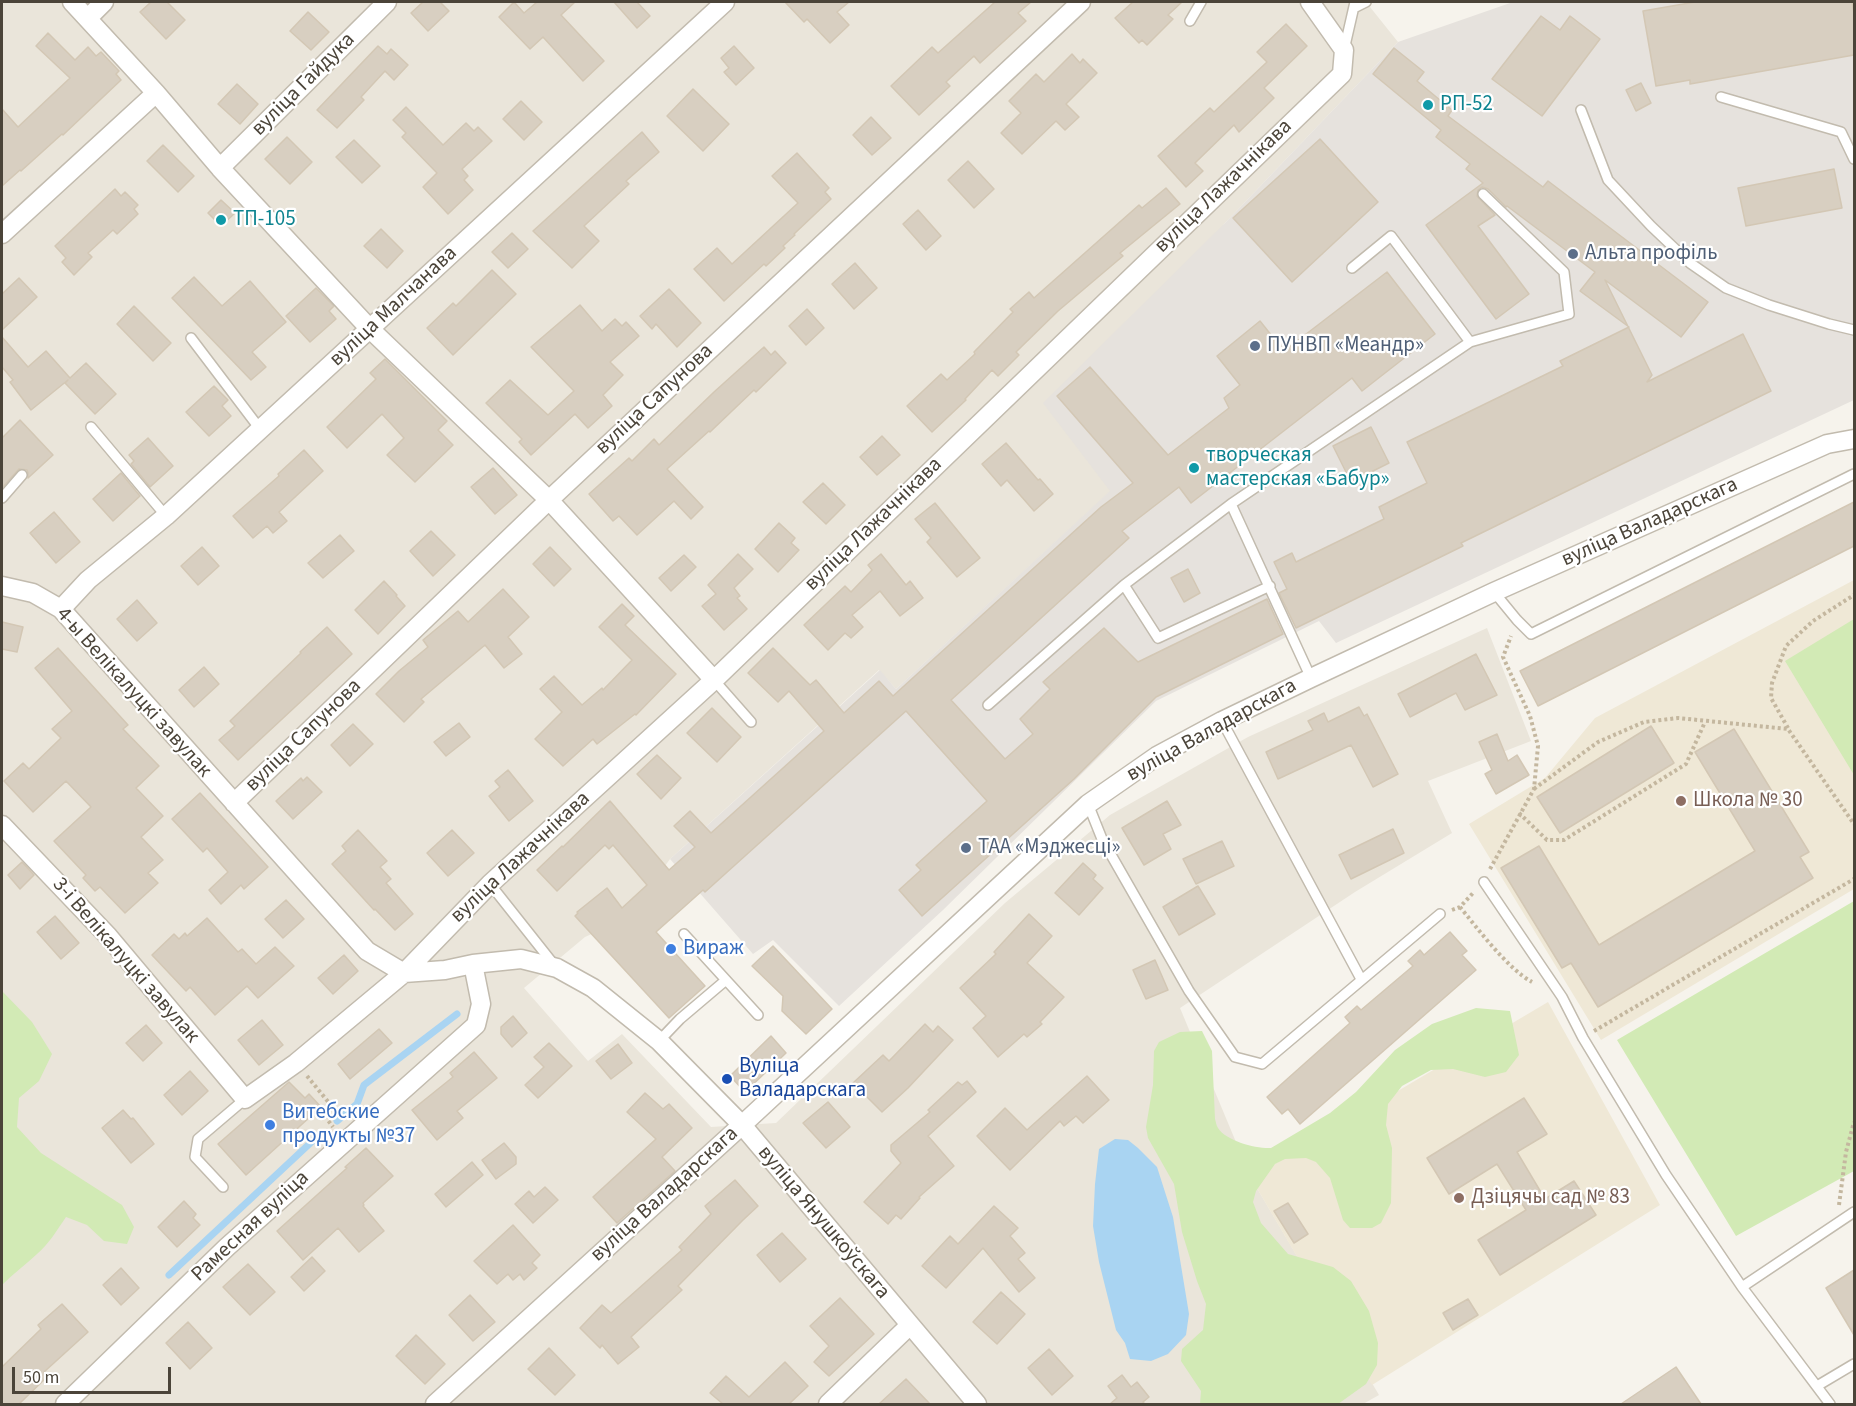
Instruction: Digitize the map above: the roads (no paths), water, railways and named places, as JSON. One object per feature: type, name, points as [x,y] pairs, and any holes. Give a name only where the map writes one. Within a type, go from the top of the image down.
[{"type":"street","points":[[72,2],[156,93],[220,168],[370,329],[549,500],[714,680]]},
{"type":"street","points":[[88,18],[104,2]]},
{"type":"street","name":"вуліца Гайдука","points":[[220,168],[387,2]]},
{"type":"street","name":"вуліца Малчанава","points":[[62,609],[88,580],[166,516],[724,2]]},
{"type":"street","name":"вуліца Сапунова","points":[[234,803],[549,500],[1081,2]]},
{"type":"street","points":[[1310,2],[1344,50]]},
{"type":"street","name":"вуліца Лажачнікава","points":[[245,1099],[296,1063],[404,973],[490,884],[714,680],[1342,74],[1344,50]]},
{"type":"street","points":[[2,234],[156,93]]},
{"type":"street","name":"вуліца Валадарскага","points":[[435,1404],[742,1125],[1088,804],[1157,756],[1311,678],[1494,592],[1827,444],[1854,440]]},
{"type":"street","name":"4-ы Велікалуцкі завулак","points":[[2,586],[33,593],[62,609],[367,951],[404,973]]},
{"type":"street","name":"3-і Велікалуцкі завулак","points":[[2,825],[108,936],[245,1099]]},
{"type":"street","name":"вуліца Янушкоўскага","points":[[404,973],[445,970],[473,964],[521,959],[557,968],[593,988],[659,1041],[742,1125],[977,1404]]},
{"type":"street","name":"Рамесная вуліца","points":[[65,1404],[227,1247],[476,1025],[481,1004],[473,964]]},
{"type":"street","points":[[828,1404],[909,1326]]},
{"type":"lane","points":[[1190,21],[1201,2]]},
{"type":"lane","points":[[1344,50],[1354,5],[1366,2]]},
{"type":"lane","points":[[1721,97],[1841,132],[1854,159]]},
{"type":"lane","points":[[1581,110],[1608,180],[1690,263],[1726,288],[1769,305],[1854,330]]},
{"type":"lane","points":[[988,705],[1124,585],[1231,504],[1470,342],[1569,314],[1564,272],[1483,194]]},
{"type":"lane","points":[[1352,268],[1391,236],[1470,342]]},
{"type":"lane","points":[[190,338],[261,429]]},
{"type":"lane","points":[[91,427],[166,516]]},
{"type":"lane","points":[[1494,592],[1517,621],[1531,634],[1854,474]]},
{"type":"lane","points":[[2,498],[22,475]]},
{"type":"lane","points":[[1231,504],[1311,678]]},
{"type":"lane","points":[[1124,585],[1158,638],[1270,586]]},
{"type":"lane","points":[[714,680],[751,722]]},
{"type":"lane","points":[[1222,722],[1361,979]]},
{"type":"lane","points":[[1088,804],[1102,839],[1189,991],[1235,1057],[1262,1064],[1440,914]]},
{"type":"lane","points":[[1484,882],[1562,998],[1583,1038],[1666,1175],[1742,1287],[1830,1404]]},
{"type":"lane","points":[[490,884],[557,968]]},
{"type":"lane","points":[[684,934],[758,1015]]},
{"type":"lane","points":[[659,1041],[680,1019],[726,980]]},
{"type":"lane","points":[[223,1187],[195,1157],[198,1139],[245,1099]]},
{"type":"lane","points":[[1742,1287],[1854,1212]]},
{"type":"lane","points":[[1817,1386],[1854,1364]]},
{"type":"water","points":[[1115,1139],[1128,1140],[1157,1167],[1173,1217],[1189,1314],[1186,1335],[1168,1354],[1151,1361],[1130,1359],[1125,1343],[1116,1330],[1099,1262],[1093,1226],[1099,1149]]},
{"type":"waterway","points":[[337,1121],[357,1104],[364,1085],[457,1014]]},
{"type":"waterway","points":[[169,1275],[320,1134]]},
{"type":"place","name":"РП-52","points":[[1428,105]]},
{"type":"place","name":"ТП-105","points":[[221,220]]},
{"type":"place","name":"Альта профіль","points":[[1573,254]]},
{"type":"place","name":"ПУНВП «Меандр»","points":[[1255,346]]},
{"type":"place","name":"творческая мастерская «Бабур»","points":[[1194,468]]},
{"type":"place","name":"Школа № 30","points":[[1681,801]]},
{"type":"place","name":"ТАА «Мэджесці»","points":[[966,848]]},
{"type":"place","name":"Вираж","points":[[671,949]]},
{"type":"place","name":"Вуліца Валадарскага","points":[[727,1079]]},
{"type":"place","name":"Витебские продукты №37","points":[[270,1125]]},
{"type":"place","name":"Дзіцячы сад № 83","points":[[1459,1198]]}]
